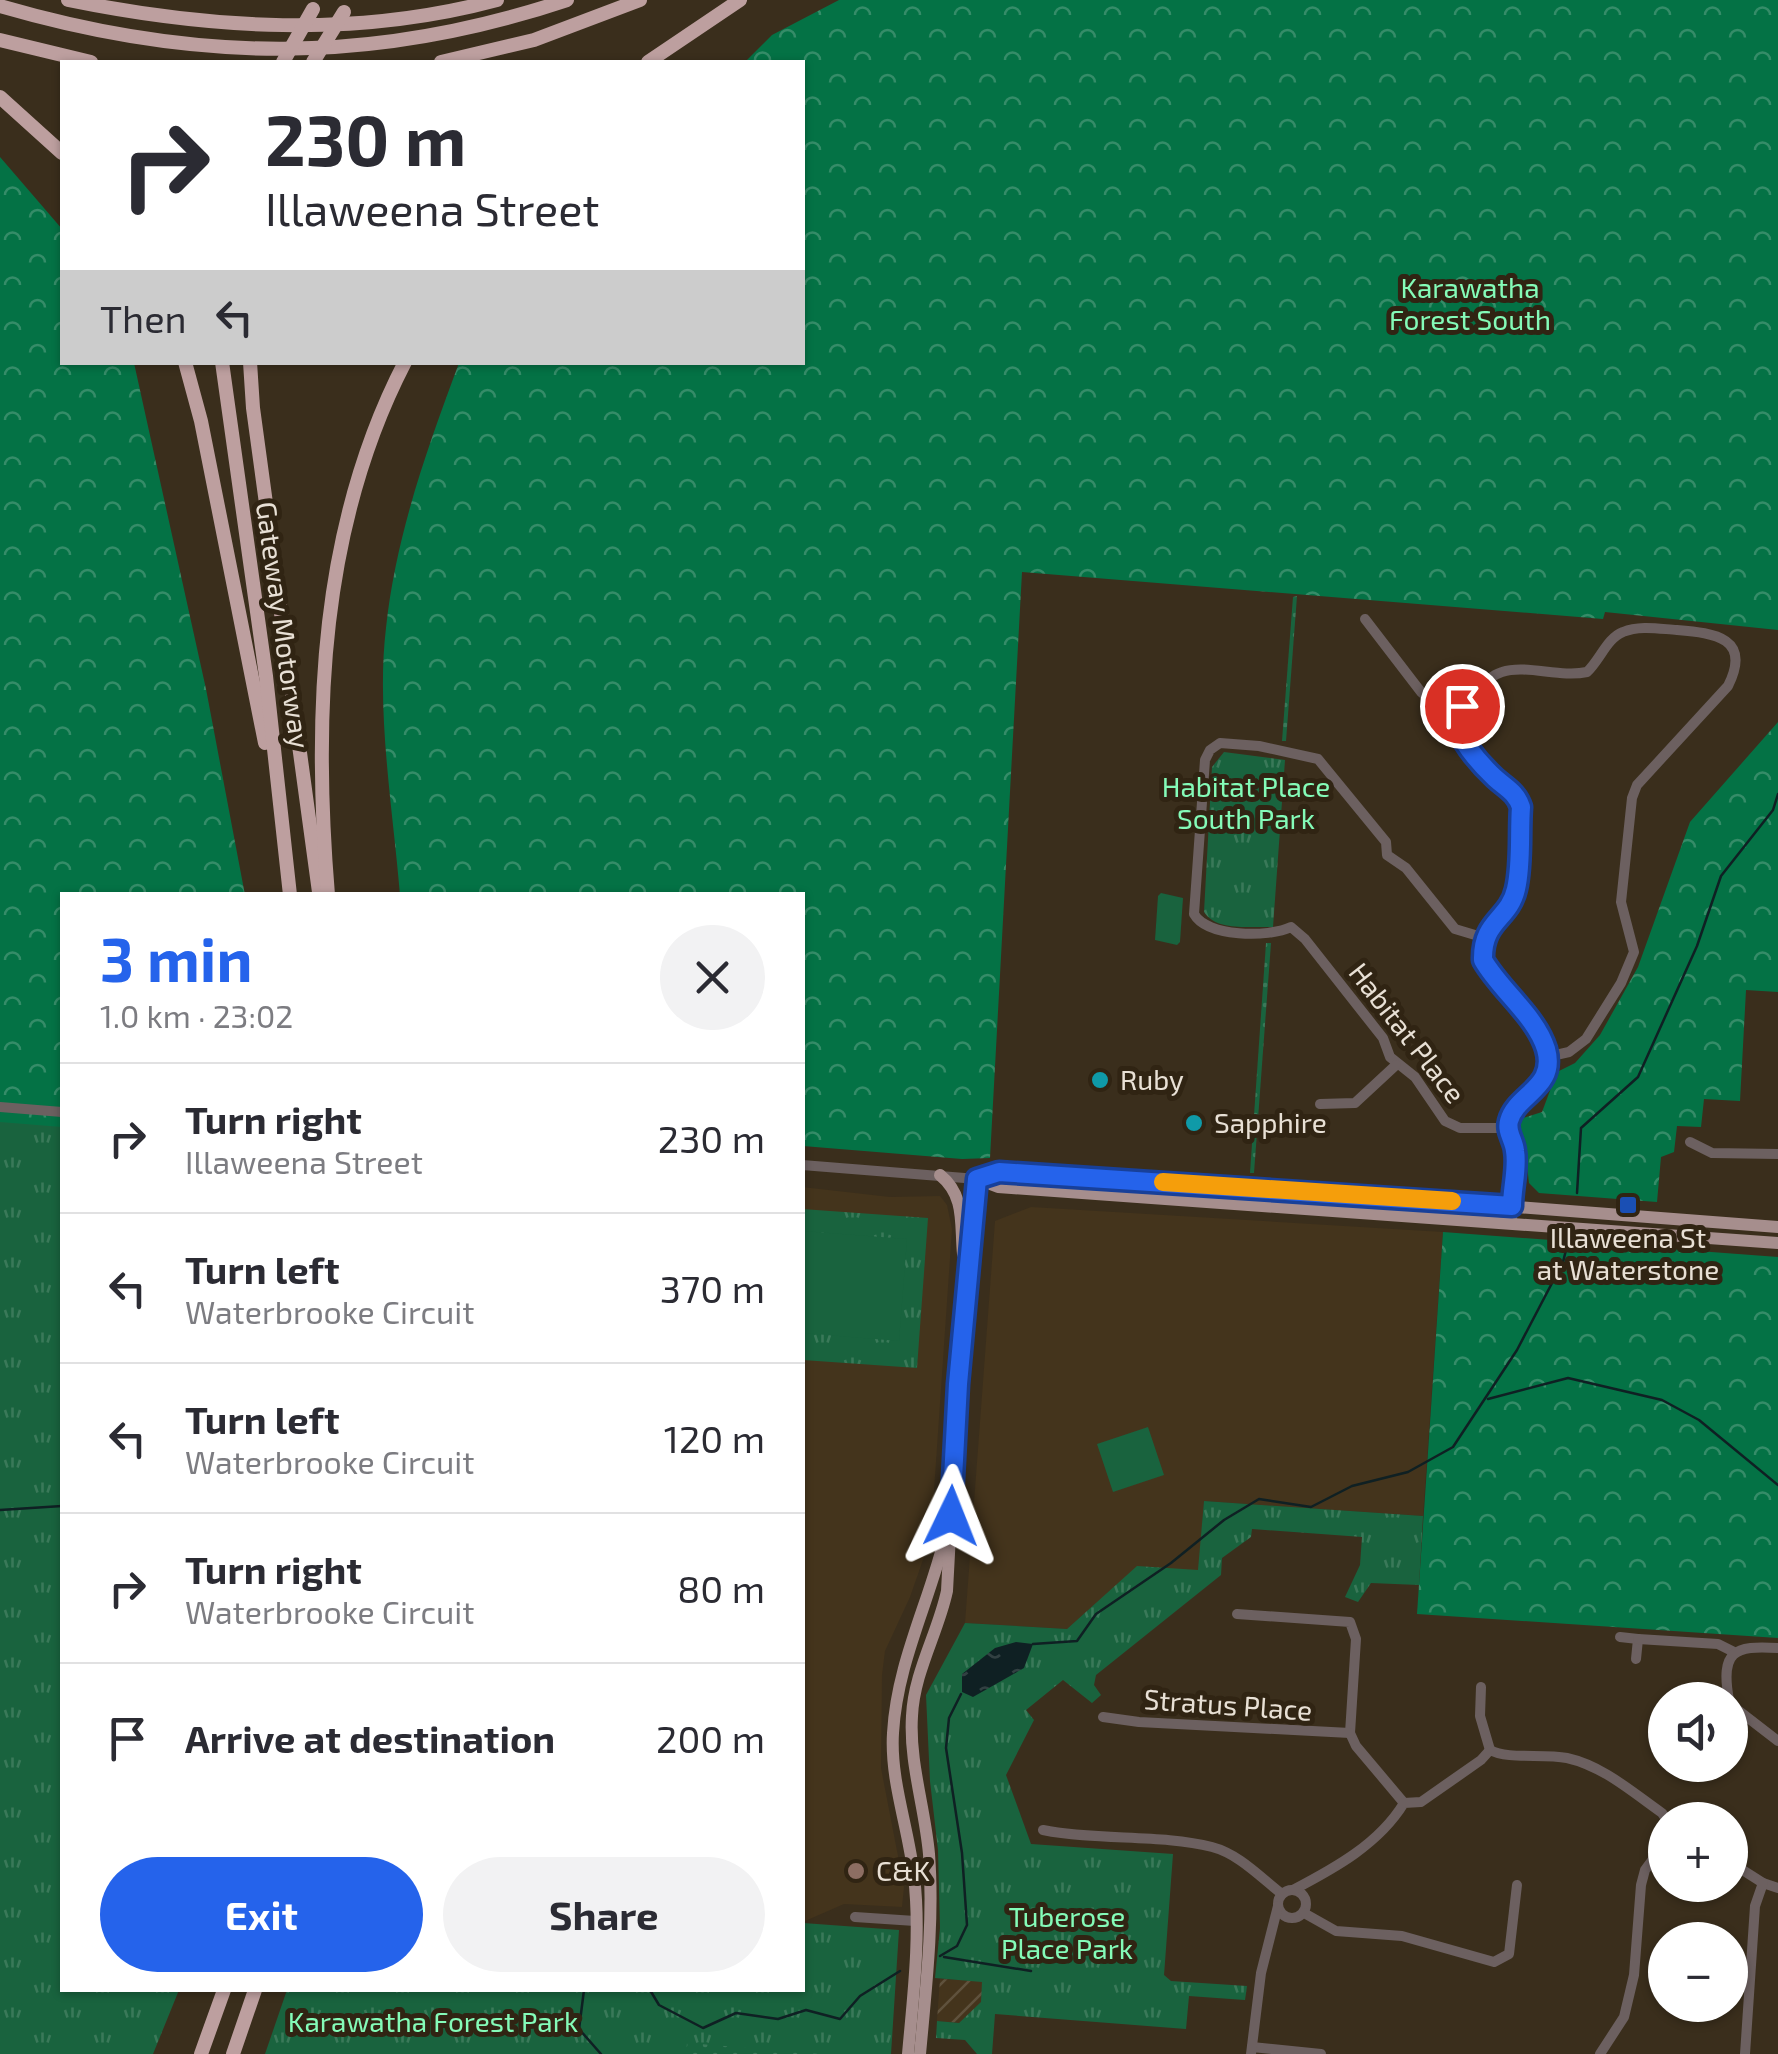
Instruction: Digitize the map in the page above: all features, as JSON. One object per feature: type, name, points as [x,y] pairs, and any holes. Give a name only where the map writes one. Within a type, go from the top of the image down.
[{"type":"highway","points":[[68,0],[180,19],[290,26],[428,16],[496,0]]},
{"type":"highway","points":[[0,6],[152,42],[277,50],[359,46],[430,36],[568,0]]},
{"type":"highway","points":[[449,60],[548,35],[640,0]]},
{"type":"highway","points":[[651,60],[740,0]]},
{"type":"highway","points":[[284,60],[316,5]]},
{"type":"highway","points":[[315,60],[348,6]]},
{"type":"highway","points":[[0,40],[84,60]]},
{"type":"highway","points":[[0,97],[60,151]]},
{"type":"highway","points":[[186,365],[216,490],[254,675],[274,807],[282,832]]},
{"type":"highway","name":"Gateway Motorway","points":[[222,365],[264,658],[290,892]]},
{"type":"highway","points":[[250,365],[319,892]]},
{"type":"highway","name":"Gateway Motorway","points":[[328,892],[320,724],[328,619],[356,492],[404,365]]},
{"type":"highway","points":[[201,2054],[223,1992]]},
{"type":"highway","points":[[233,2054],[254,1992]]},
{"type":"main road","points":[[977,1179],[999,1172],[1241,1186],[1778,1227]]},
{"type":"main road","points":[[940,1175],[952,1188],[962,1213],[967,1281]]},
{"type":"main road","points":[[977,1179],[998,1186],[1778,1243]]},
{"type":"main road","points":[[920,2054],[930,1874],[912,1714],[919,1676],[940,1622],[947,1591],[977,1179]]},
{"type":"main road","points":[[1240,1204],[1241,1186]]},
{"type":"main road","points":[[1419,1199],[1427,1216]]},
{"type":"main road","points":[[908,2054],[915,1882],[898,1796],[893,1730],[897,1690],[907,1653],[930,1592],[951,1516]]},
{"type":"street","points":[[1366,619],[1422,692],[1436,704],[1462,706]]},
{"type":"street","points":[[1512,1222],[1516,1155],[1507,1128],[1510,1116],[1541,1081],[1547,1070],[1547,1057],[1539,1034],[1483,960],[1484,938],[1516,890],[1521,807],[1517,795],[1496,780],[1462,741],[1456,726],[1462,706],[1490,677],[1506,670],[1571,675],[1587,672],[1624,631],[1644,628],[1711,633],[1729,642],[1735,653],[1736,670],[1728,686],[1637,786],[1632,798],[1621,902],[1634,952],[1621,983],[1586,1039],[1570,1052],[1547,1057]]},
{"type":"street","name":"Habitat Place","points":[[1484,938],[1455,930],[1406,868],[1388,855],[1386,842],[1318,759],[1259,746],[1220,743],[1210,750],[1205,760],[1194,914],[1199,923],[1208,929],[1276,934],[1290,927],[1304,939],[1383,1038],[1396,1065],[1415,1078],[1445,1121],[1460,1128],[1507,1128]]},
{"type":"street","points":[[1320,1104],[1355,1103],[1396,1065]]},
{"type":"street","points":[[0,1107],[60,1112]]},
{"type":"street","points":[[1690,1142],[1712,1153],[1778,1154]]},
{"type":"street","points":[[805,1165],[977,1179]]},
{"type":"street","points":[[1237,1614],[1350,1622],[1356,1639],[1350,1734],[1404,1804]]},
{"type":"street","points":[[1620,1637],[1718,1644],[1734,1652]]},
{"type":"street","points":[[1636,1659],[1638,1639]]},
{"type":"street","points":[[1728,1682],[1728,1663],[1734,1652],[1746,1646],[1778,1648]]},
{"type":"street","points":[[1481,1686],[1480,1716],[1490,1750],[1499,1755],[1567,1758],[1601,1770],[1648,1803]]},
{"type":"street","name":"Stratus Place","points":[[1103,1717],[1350,1734]]},
{"type":"street","points":[[1748,1717],[1778,1741]]},
{"type":"street","points":[[1404,1804],[1421,1802],[1482,1760],[1490,1750]]},
{"type":"street","points":[[1321,2054],[1252,2050],[1260,1973],[1284,1897],[1321,1877],[1392,1823],[1404,1804]]},
{"type":"street","points":[[1043,1830],[1076,1837],[1214,1847],[1239,1860],[1284,1897],[1305,1907],[1336,1931],[1402,1936],[1494,1962],[1509,1954],[1512,1944],[1517,1885]]},
{"type":"street","points":[[1600,2054],[1624,2017],[1634,1975],[1641,1885],[1648,1866]]},
{"type":"street","points":[[1748,1873],[1778,1888]]},
{"type":"street","points":[[1269,1943],[1305,1907],[1321,1877]]},
{"type":"street","points":[[1745,2054],[1755,1906],[1763,1883]]},
{"type":"street","points":[[1284,1897],[1284,1916],[1292,1918]]},
{"type":"street","points":[[855,1917],[915,1921]]},
{"type":"shaded area","points":[[805,1187],[890,1197],[940,1196],[947,1205],[952,1229],[932,1520],[910,1597],[885,1651],[882,1675],[881,1768],[904,1887],[902,1907],[844,1904],[805,1921]]},
{"type":"shaded area","points":[[1031,1207],[1443,1232],[1423,1516],[1204,1501],[1199,1571],[1137,1567],[1067,1629],[965,1623],[995,1221]]},
{"type":"shaded area","points":[[940,1979],[982,1981],[982,2002],[959,2023],[937,2021]]},
{"type":"green space","name":"Karawatha Forest South","points":[[839,0],[1778,0],[1778,630],[1605,612],[1603,619],[1022,572],[990,1158],[805,1146],[805,892],[400,892],[384,727],[383,660],[397,559],[424,460],[458,365],[805,365],[805,60],[747,60],[772,35]]},
{"type":"green space","points":[[0,157],[60,227],[60,365],[134,365],[206,689],[244,892],[60,892],[60,1479],[0,1502]]},
{"type":"green space","points":[[1297,596],[1286,741],[1282,741],[1293,597]]},
{"type":"green space","points":[[1778,722],[1778,992],[1746,990],[1740,1101],[1704,1099],[1701,1127],[1677,1126],[1674,1152],[1661,1157],[1657,1202],[1539,1193],[1529,1183],[1524,1140],[1517,1134],[1520,1119],[1542,1112],[1557,1072],[1575,1063],[1600,1035],[1638,967],[1690,822]]},
{"type":"green space","name":"Habitat Place South Park","points":[[1224,752],[1285,760],[1273,927],[1226,925],[1204,912],[1212,767]]},
{"type":"green space","points":[[1161,893],[1183,898],[1177,945],[1155,940]]},
{"type":"green space","points":[[1266,943],[1271,943],[1254,1173],[1250,1173]]},
{"type":"green space","points":[[0,1122],[60,1127],[60,1992],[178,1992],[153,2054],[0,2054]]},
{"type":"green space","points":[[805,1209],[928,1218],[917,1368],[805,1360]]},
{"type":"green space","points":[[805,1231],[907,1239],[899,1341],[805,1333]]},
{"type":"green space","points":[[1443,1232],[1778,1257],[1778,1638],[1417,1614]]},
{"type":"green space","points":[[1148,1427],[1164,1475],[1113,1492],[1097,1444]]},
{"type":"green space","name":"Tuberose Place Park","points":[[1204,1501],[1423,1516],[1419,1585],[1371,1583],[1358,1602],[1345,1597],[1360,1565],[1362,1537],[1252,1529],[1251,1537],[1222,1558],[1221,1575],[1096,1675],[1094,1685],[1101,1695],[1092,1703],[1063,1680],[1026,1710],[1034,1720],[1006,1775],[1031,1844],[1173,1854],[1164,1975],[1171,1981],[1247,1986],[1245,2000],[1189,1996],[1186,2029],[995,2014],[992,2054],[977,2054],[965,2040],[936,2038],[937,2021],[959,2023],[981,2002],[982,1982],[935,1978],[940,1928],[938,1850],[926,1695],[965,1623],[1067,1629],[1137,1566],[1198,1570]]},
{"type":"green space","name":"Karawatha Forest Park","points":[[805,1923],[899,1930],[891,2054],[820,2054],[687,2043],[686,2054],[265,2054],[286,1992],[805,1992]]},
{"type":"green space","points":[[683,2032],[844,2054],[660,2054]]},
{"type":"water","points":[[1016,1642],[1033,1644],[1024,1668],[973,1697],[962,1692],[962,1674],[995,1648]]},
{"type":"waterway","points":[[1577,1193],[1581,1128],[1638,1077],[1697,946],[1721,876],[1773,810],[1778,794]]},
{"type":"waterway","points":[[1033,1644],[1077,1641],[1096,1614],[1171,1563],[1224,1520],[1259,1499],[1311,1507],[1352,1486],[1408,1472],[1453,1447],[1517,1350],[1563,1262],[1567,1246]]},
{"type":"waterway","points":[[1488,1399],[1568,1378],[1662,1400],[1699,1420],[1778,1485]]},
{"type":"waterway","points":[[0,1510],[60,1506]]},
{"type":"waterway","points":[[940,1956],[957,1946],[967,1925],[962,1853],[946,1748],[949,1718],[961,1694]]},
{"type":"waterway","points":[[944,1957],[1031,1971]]},
{"type":"waterway","points":[[651,1992],[659,2005],[703,2028],[736,2013],[778,2019],[806,2010],[840,2019],[860,1996],[900,1971]]},
{"type":"waterway","points":[[584,1992],[579,2029],[601,2054]]},
{"type":"slow traffic","points":[[1163,1182],[1452,1201]]},
{"type":"place","name":"Ruby","points":[[1100,1080]]},
{"type":"place","name":"Sapphire","points":[[1194,1123]]},
{"type":"place","name":"Illaweena St at Waterstone","points":[[1628,1205]]},
{"type":"place","name":"C&K","points":[[856,1871]]},
{"type":"route","points":[[951,1516],[958,1384],[977,1179],[999,1172],[1512,1206],[1516,1155],[1507,1128],[1510,1116],[1536,1091],[1547,1070],[1547,1052],[1539,1034],[1483,960],[1485,934],[1508,907],[1516,890],[1521,807],[1517,795],[1496,780],[1462,741],[1456,726],[1462,706]]}]
